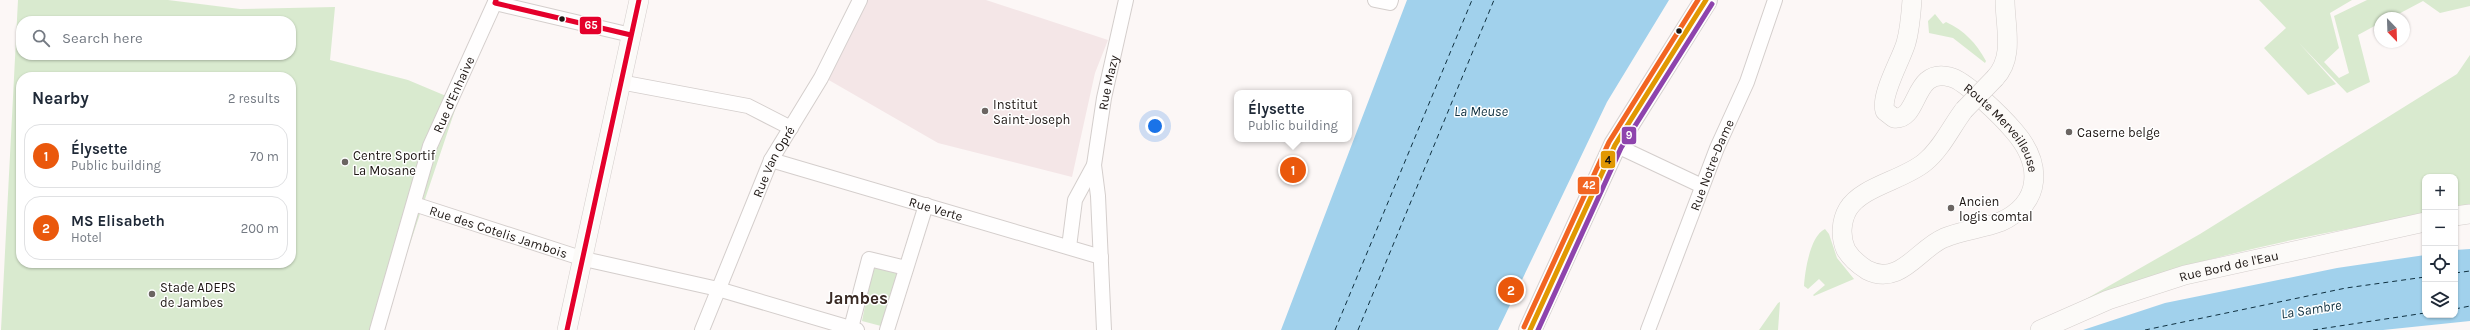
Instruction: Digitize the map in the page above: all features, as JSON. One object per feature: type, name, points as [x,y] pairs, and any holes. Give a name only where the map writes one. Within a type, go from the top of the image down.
[{"type":"main road","points":[[567,330],[584,259],[620,82],[639,0]]},
{"type":"main road","points":[[1530,330],[1615,145],[1706,0]]},
{"type":"main road","name":"Route Merveilleuse","points":[[1912,0],[1908,34],[1883,103],[1885,111],[1890,117],[1902,118],[1908,113],[1918,92],[1927,81],[1941,76],[1961,80],[2012,129],[2022,141],[2032,162],[2034,175],[2033,190],[2026,203],[2014,214],[1995,224],[1944,238],[1899,270],[1877,272],[1863,267],[1849,254],[1842,237],[1843,225],[1848,209],[1861,196],[1909,173],[1926,161],[1944,140],[1964,110],[1995,78],[2003,69],[2007,57],[2005,0]]},
{"type":"main road","points":[[2458,216],[2470,214]]},
{"type":"main road","name":"Rue Bord de l'Eau","points":[[2040,330],[2122,294],[2185,275],[2422,223]]},
{"type":"street","name":"Rue Van Opré","points":[[702,330],[771,160],[821,78],[860,0]]},
{"type":"street","name":"Rue Mazy","points":[[1104,330],[1102,257],[1094,165],[1104,98],[1126,0]]},
{"type":"street","points":[[1375,0],[1391,2]]},
{"type":"street","name":"Rue Notre-Dame","points":[[1648,330],[1702,186],[1747,82],[1775,0]]},
{"type":"street","points":[[495,1],[631,34]]},
{"type":"street","name":"Rue d'Enhaive","points":[[377,330],[430,146],[495,1]]},
{"type":"street","points":[[620,82],[748,106],[791,128]]},
{"type":"street","points":[[1615,145],[1702,186]]},
{"type":"street","name":"Rue Verte","points":[[771,160],[1102,257]]},
{"type":"street","name":"Rue Mazy","points":[[1069,247],[1075,200],[1094,165]]},
{"type":"street","name":"Rue des Cotelis Jambois","points":[[414,204],[584,259],[718,289],[854,329]]},
{"type":"street","points":[[887,330],[926,205]]},
{"type":"street","points":[[854,329],[869,258],[906,268]]},
{"type":"shaded area","name":"Institut Saint-Joseph","points":[[867,0],[986,0],[1108,40],[1095,73],[1072,177],[938,143],[827,79]]},
{"type":"green space","points":[[18,0],[168,0],[240,9],[335,7],[330,60],[408,80],[458,101],[381,330],[1,330],[16,39],[16,60],[296,60],[296,16],[17,16]]},
{"type":"green space","points":[[2259,0],[2352,0],[2330,13],[2339,48],[2324,62],[2339,78],[2349,73],[2334,16],[2367,0],[2470,0],[2470,6],[2440,13],[2423,1],[2402,12],[2374,12],[2374,26],[2358,35],[2370,82],[2347,93],[2299,43],[2336,84],[2308,95],[2264,48],[2286,28]]},
{"type":"green space","points":[[1935,14],[1943,24],[1946,22],[1959,29],[1969,38],[1986,61],[1985,63],[1953,38],[1929,33],[1928,21]]},
{"type":"green space","points":[[2470,55],[2470,205],[2458,207],[2458,174],[2422,174],[2422,215],[2294,240],[2206,260],[2121,287],[2079,303],[2200,234],[2457,74]]},
{"type":"green space","points":[[1825,229],[1829,234],[1837,258],[1854,279],[1814,296],[1813,295],[1825,285],[1819,279],[1808,289],[1804,286],[1806,272],[1812,246],[1820,233]]},
{"type":"green space","points":[[873,266],[901,271],[881,326],[862,321]]},
{"type":"green space","points":[[1780,302],[1778,330],[1759,330],[1778,303]]},
{"type":"water","name":"La Meuse","points":[[1407,0],[1669,0],[1607,102],[1498,330],[1281,330]]},
{"type":"water","name":"La Sambre","points":[[2470,249],[2470,321],[2383,330],[2083,330],[2165,303],[2337,268],[2422,255],[2422,318],[2458,318],[2458,250]]},
{"type":"ferry route","points":[[1335,330],[1472,0]]},
{"type":"ferry route","points":[[1358,330],[1494,0]]},
{"type":"ferry route","points":[[2458,273],[2470,271]]},
{"type":"ferry route","points":[[2145,330],[2346,288],[2422,277]]},
{"type":"ferry route","points":[[2458,308],[2470,306]]},
{"type":"ferry route","points":[[2313,330],[2422,313]]},
{"type":"transit line","name":"65","points":[[496,0],[495,3],[631,35]]},
{"type":"transit line","name":"65","points":[[567,330],[639,0]]},
{"type":"transit line","name":"42","points":[[1524,327],[1609,142],[1698,0]]},
{"type":"transit line","name":"4","points":[[1530,330],[1615,145],[1706,0]]},
{"type":"transit line","name":"9","points":[[1538,330],[1621,148],[1712,4]]},
{"type":"place","name":"Institut Saint-Joseph","points":[[985,111]]},
{"type":"place","name":"Caserne belge","points":[[2069,132]]},
{"type":"place","name":"Centre Sportif La Mosane","points":[[345,162]]},
{"type":"place","name":"Élysette","points":[[1293,170]]},
{"type":"place","name":"Ancien logis comtal","points":[[1951,208]]},
{"type":"place","name":"MS Elisabeth","points":[[1511,290]]},
{"type":"place","name":"Stade ADEPS de Jambes","points":[[152,294]]},
{"type":"district","name":"Jambes","points":[[857,298]]}]
